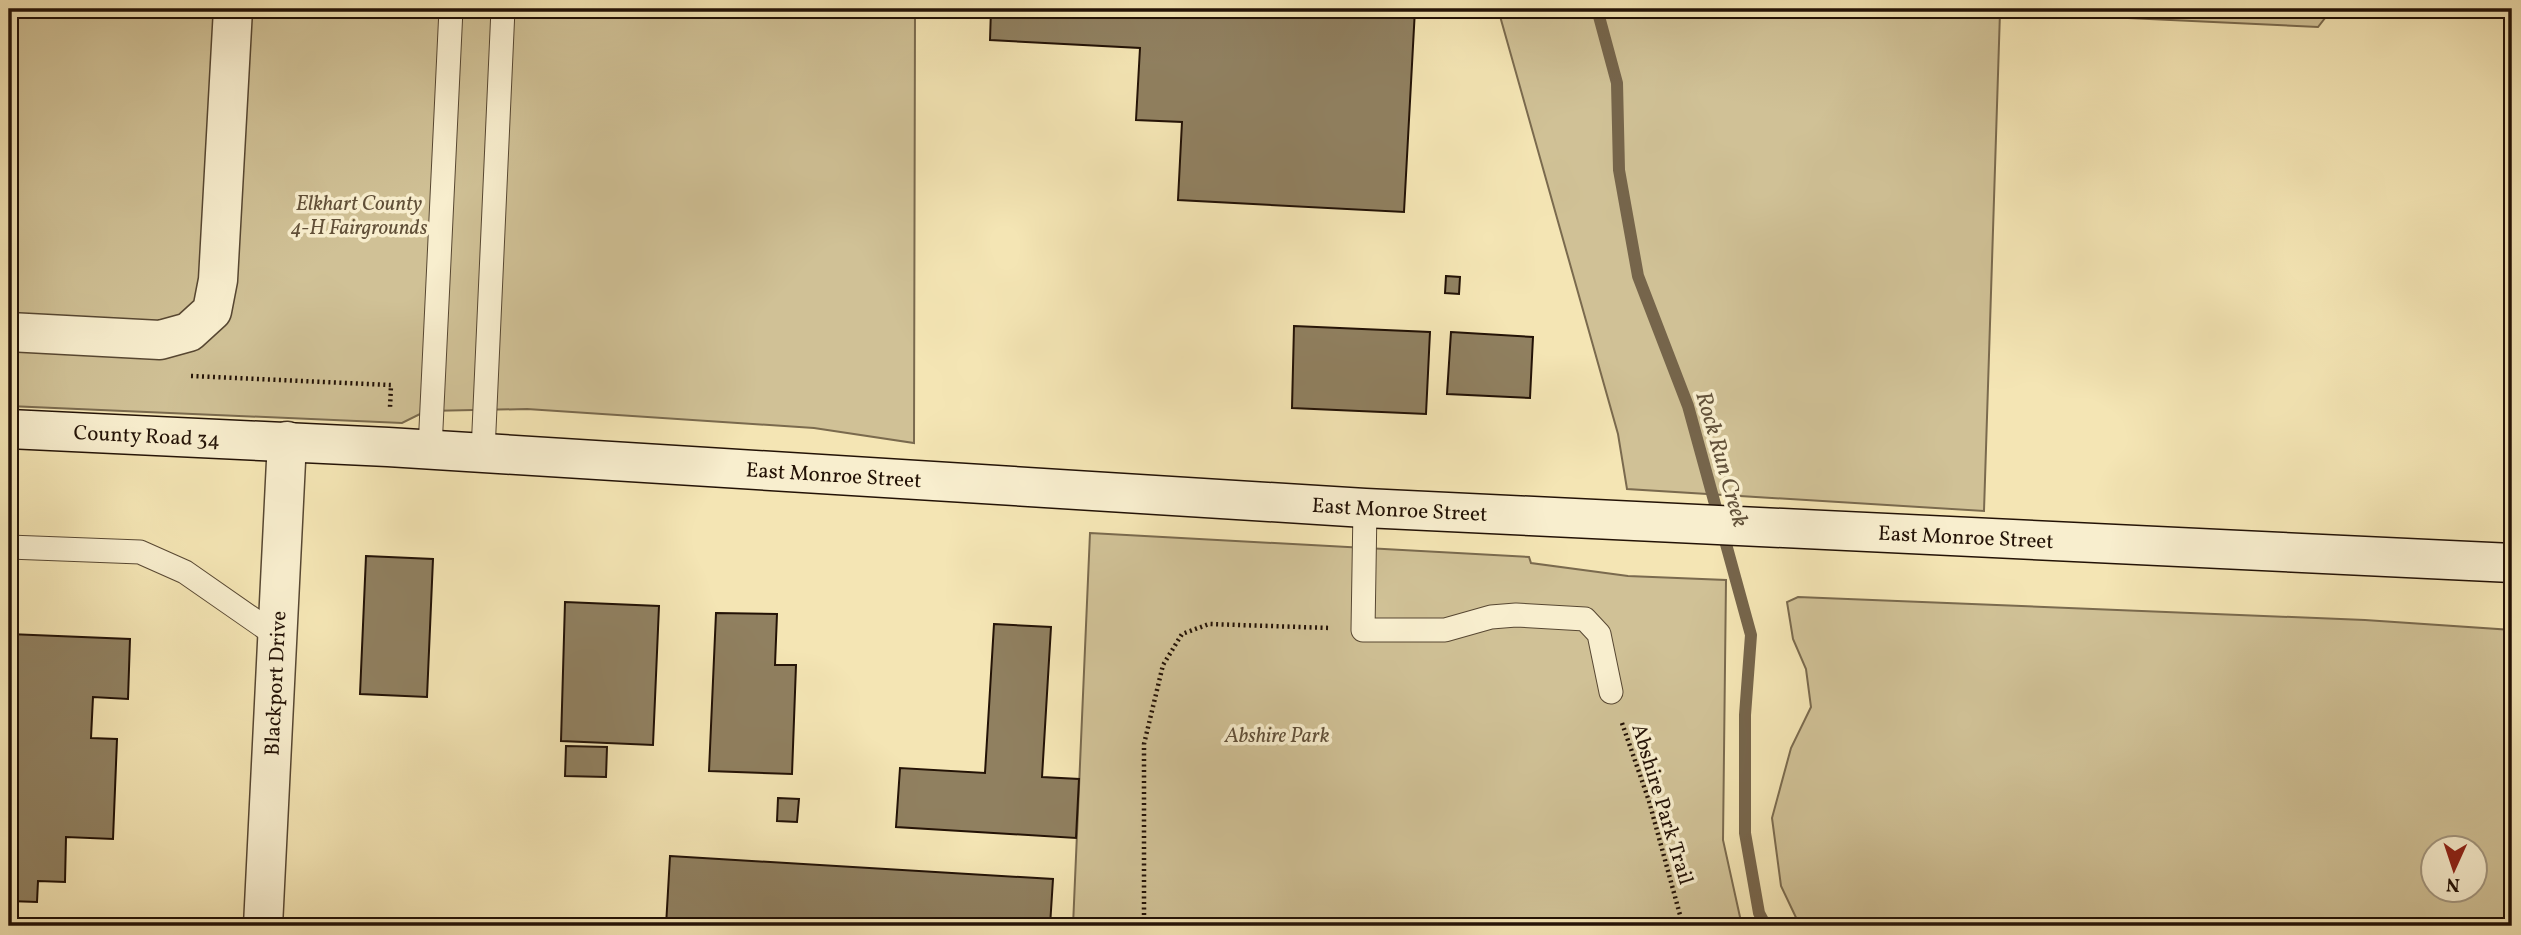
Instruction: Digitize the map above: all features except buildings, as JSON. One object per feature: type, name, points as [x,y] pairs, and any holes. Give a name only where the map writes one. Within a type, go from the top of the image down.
[{"type":"street","points":[[9,332],[160,340],[189,332],[212,311],[218,279],[233,9]]},
{"type":"street","name":"County Road 34","points":[[9,429],[287,441]]},
{"type":"street","name":"East Monroe Street","points":[[287,441],[1365,508],[2512,563]]},
{"type":"street","name":"Blackport Drive","points":[[263,926],[287,441]]},
{"type":"lane","points":[[430,449],[451,9]]},
{"type":"lane","points":[[484,452],[503,9]]},
{"type":"lane","points":[[1365,508],[1363,630],[1446,630],[1491,617],[1516,615],[1585,619],[1599,634],[1611,692]]},
{"type":"lane","points":[[9,547],[140,552],[185,572],[277,636]]},
{"type":"path","points":[[186,376],[391,385]]},
{"type":"path","points":[[1144,926],[1144,744],[1163,665],[1182,634],[1209,624],[1363,630]]},
{"type":"path","name":"Abshire Park Trail","points":[[1611,692],[1649,801],[1683,926]]},
{"type":"green space","name":"Elkhart County 4-H Fairgrounds","points":[[9,9],[915,9],[914,443],[814,428],[527,409],[426,411],[402,423],[9,406]]},
{"type":"green space","points":[[1498,9],[2332,9],[2318,27],[2000,12],[1984,511],[1627,489],[1618,434]]},
{"type":"green space","name":"Abshire Park","points":[[1090,533],[1529,557],[1531,563],[1628,576],[1726,580],[1723,840],[1742,926],[1073,926]]},
{"type":"green space","points":[[1798,597],[2365,620],[2512,630],[2512,926],[1800,926],[1781,886],[1772,818],[1791,748],[1811,707],[1806,669],[1793,639],[1787,602]]},
{"type":"waterway","name":"Rock Run Creek","points":[[1597,9],[1617,83],[1619,170],[1638,276],[1688,406],[1751,635],[1745,715],[1745,833],[1759,913],[1766,926]]}]
